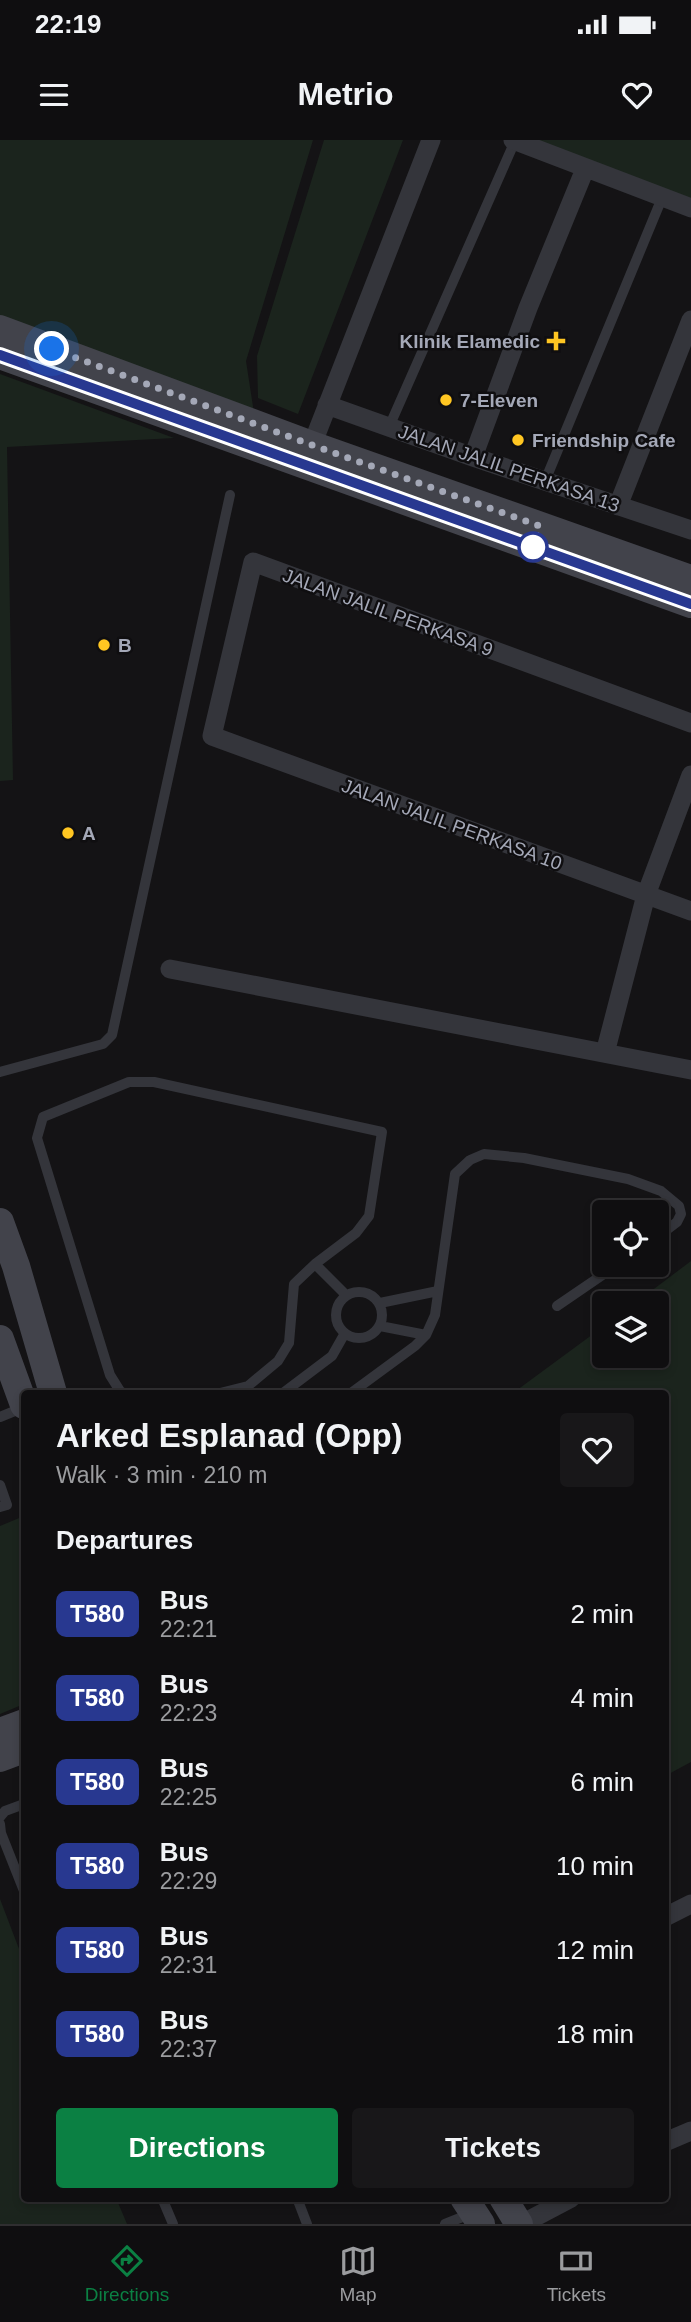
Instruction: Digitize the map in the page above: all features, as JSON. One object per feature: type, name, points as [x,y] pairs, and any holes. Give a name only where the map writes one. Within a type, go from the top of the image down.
[{"type":"street","points":[[312,445],[431,140]]},
{"type":"street","points":[[514,140],[691,208]]},
{"type":"street","points":[[472,457],[528,308],[585,169]]},
{"type":"street","points":[[618,506],[691,320]]},
{"type":"street","points":[[0,329],[312,445],[691,579]]},
{"type":"street","points":[[0,355],[691,604]]},
{"type":"street","name":"JALAN JALIL PERKASA 13","points":[[327,405],[691,530]]},
{"type":"street","name":"JALAN JALIL PERKASA 9","points":[[212,736],[253,562],[691,723]]},
{"type":"street","name":"JALAN JALIL PERKASA 10","points":[[212,736],[691,911]]},
{"type":"street","points":[[605,1053],[646,895],[691,775]]},
{"type":"street","points":[[170,969],[691,1070]]},
{"type":"street","points":[[0,1222],[16,1266],[52,1390]]},
{"type":"street","points":[[0,1339],[21,1398]]},
{"type":"street","points":[[0,1732],[21,1724]]},
{"type":"street","points":[[0,1758],[21,1750]]},
{"type":"street","points":[[669,1915],[691,1904]]},
{"type":"street","points":[[669,2141],[691,2131]]},
{"type":"street","points":[[472,2211],[498,2202]]},
{"type":"street","points":[[508,2202],[520,2224],[563,2202]]},
{"type":"lane","points":[[389,426],[514,140]]},
{"type":"lane","points":[[545,481],[662,198]]},
{"type":"lane","points":[[0,1072],[103,1044],[112,1035],[230,495]]},
{"type":"lane","points":[[121,1390],[110,1375],[37,1138],[43,1117],[129,1082],[154,1082],[382,1132],[369,1216],[356,1234],[315,1264],[294,1284],[289,1343],[278,1361],[248,1386],[231,1390]]},
{"type":"lane","points":[[355,1390],[426,1335],[435,1315],[456,1174],[470,1160],[484,1154],[524,1158],[628,1179],[661,1191],[679,1206],[681,1214],[677,1222],[669,1228]]},
{"type":"lane","points":[[315,1264],[346,1295]]},
{"type":"lane","points":[[557,1306],[599,1277]]},
{"type":"lane","points":[[361,1291],[376,1297],[380,1303],[383,1319],[380,1326],[368,1337],[353,1337],[340,1328],[337,1307],[346,1295],[361,1291]]},
{"type":"lane","points":[[380,1303],[438,1291]]},
{"type":"lane","points":[[380,1326],[426,1335]]},
{"type":"lane","points":[[287,1390],[332,1356],[345,1334]]},
{"type":"lane","points":[[0,1417],[21,1407]]},
{"type":"lane","points":[[0,1485],[7,1505],[0,1507]]},
{"type":"lane","points":[[0,1817],[5,1811],[21,1805]]},
{"type":"lane","points":[[0,1824],[21,1883]]},
{"type":"lane","points":[[164,2202],[173,2224]]},
{"type":"lane","points":[[299,2202],[307,2224]]},
{"type":"lane","points":[[445,2224],[472,2211]]},
{"type":"shaded area","points":[[0,140],[313,140],[246,361],[254,413],[0,319]]},
{"type":"shaded area","points":[[324,140],[403,140],[298,414],[258,398],[257,356]]},
{"type":"shaded area","points":[[533,140],[691,140],[691,199]]},
{"type":"shaded area","points":[[0,374],[174,438],[7,447],[13,780],[0,781]]},
{"type":"shaded area","points":[[691,1261],[691,1762],[669,1774],[669,1390],[517,1390],[592,1335],[592,1368],[669,1368],[669,1291],[651,1291]]},
{"type":"shaded area","points":[[21,1517],[21,1705],[0,1714],[0,1526]]},
{"type":"shaded area","points":[[0,1899],[21,1954],[21,2202],[118,2202],[127,2224],[0,2224]]},
{"type":"bus line","name":"T580","points":[[0,355],[691,604]]},
{"type":"place","name":"Klinik Elamedic","points":[[556,341]]},
{"type":"place","name":"7-Eleven","points":[[446,400]]},
{"type":"place","name":"Friendship Cafe","points":[[518,440]]},
{"type":"place","name":"B","points":[[104,645]]},
{"type":"place","name":"A","points":[[68,833]]},
{"type":"route","points":[[52,349],[540,526],[533,547]]}]
